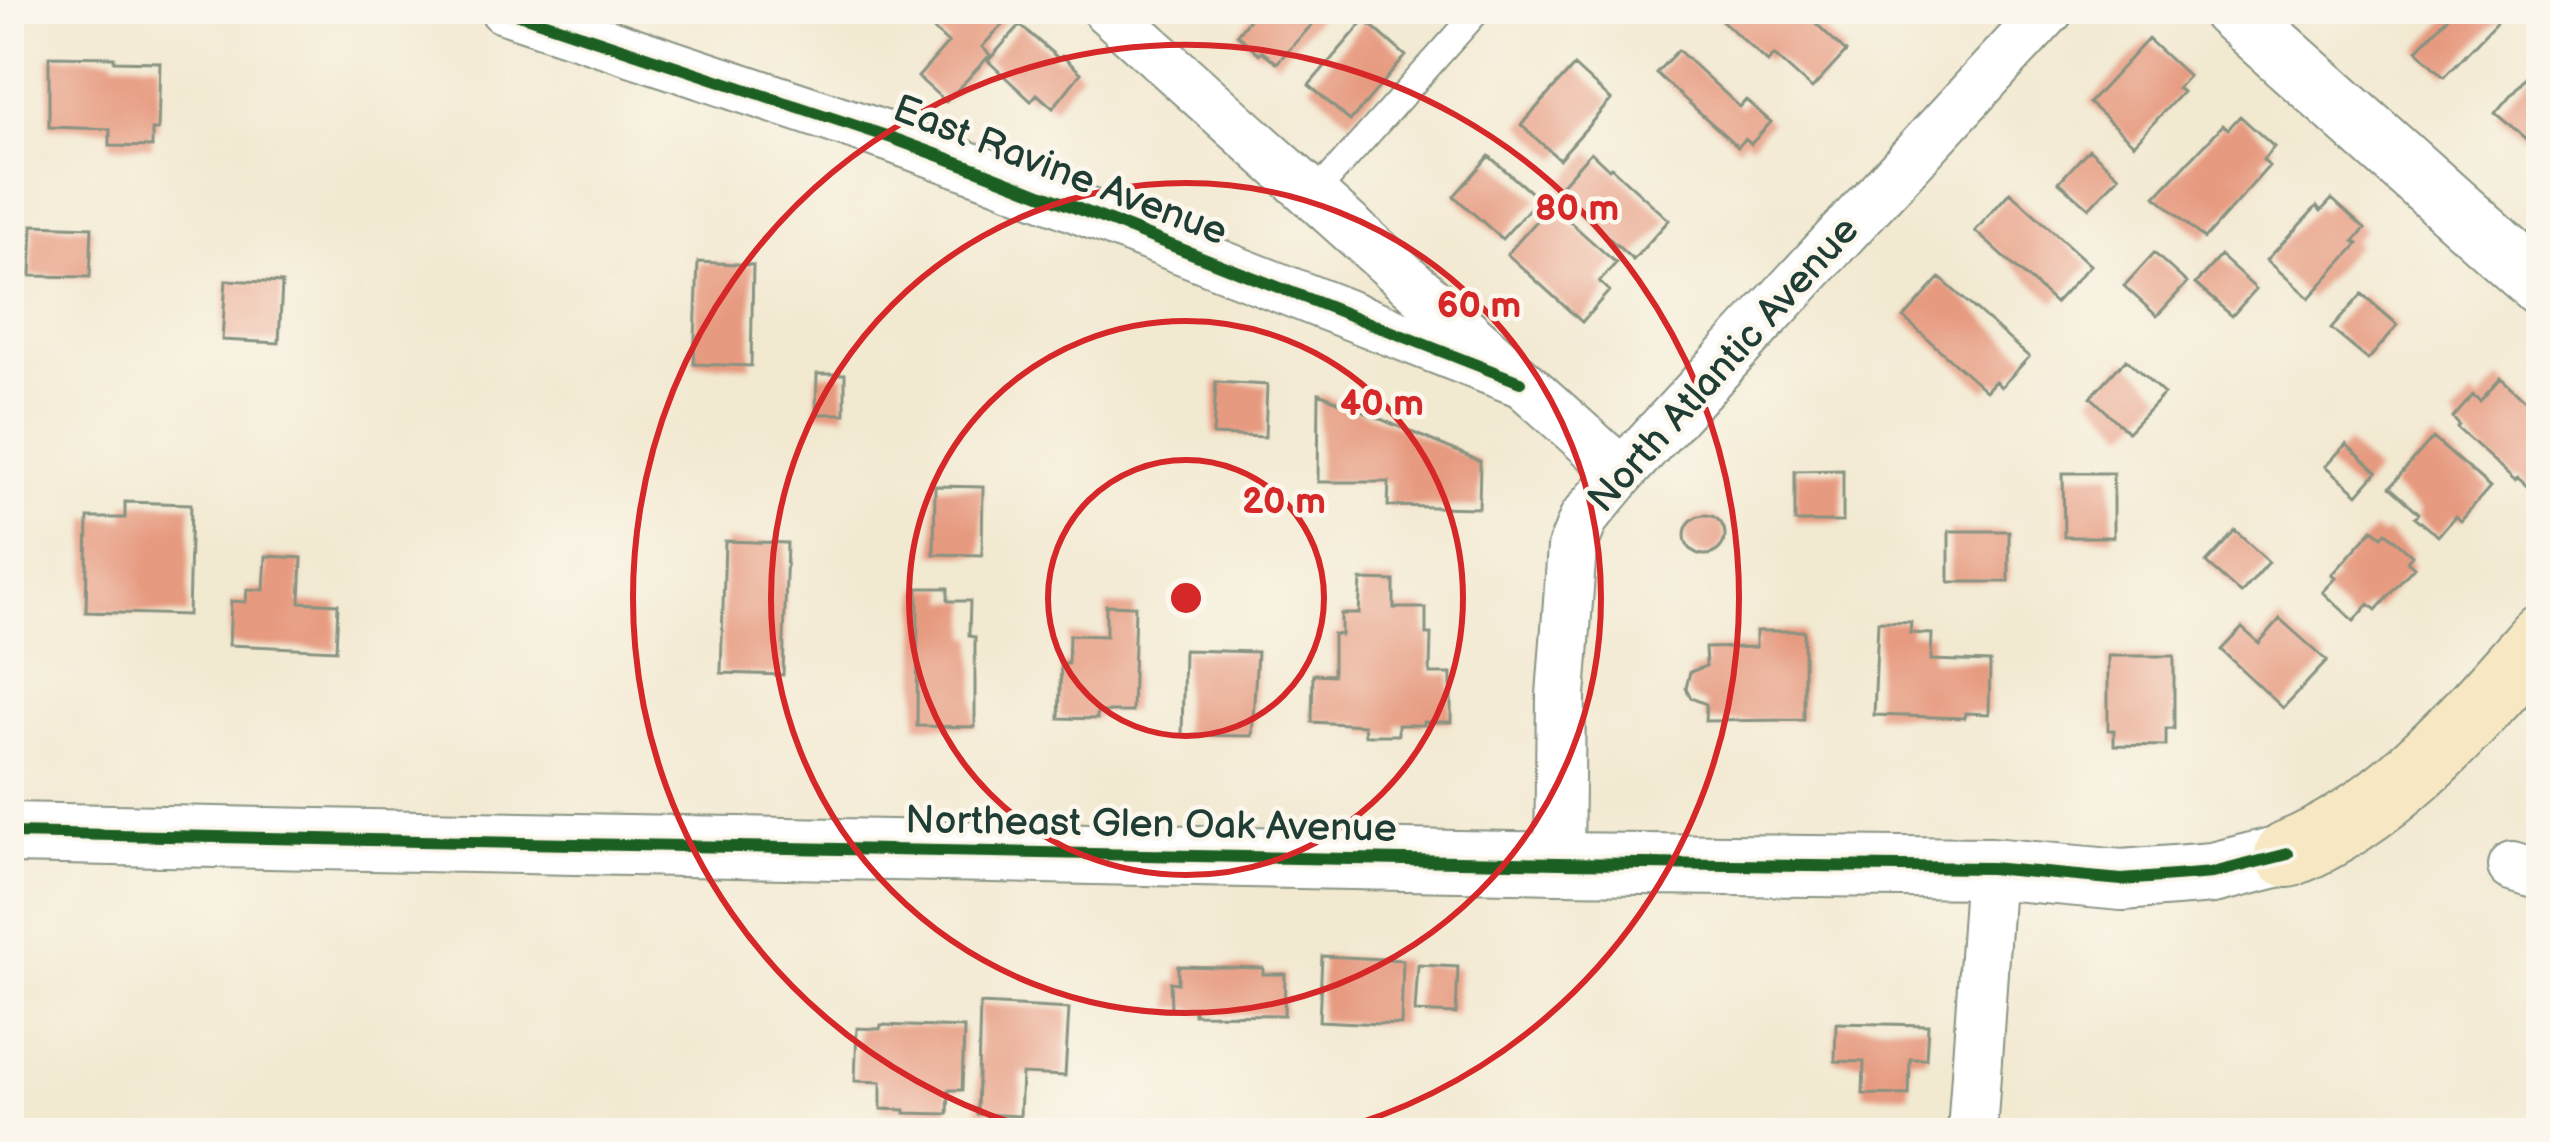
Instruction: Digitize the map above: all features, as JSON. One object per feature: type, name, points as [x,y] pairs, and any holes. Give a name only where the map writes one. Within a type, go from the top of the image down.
[{"type":"main road","points":[[2288,854],[2336,829],[2403,779],[2458,728],[2541,638]]},
{"type":"street","name":"East Ravine Avenue","points":[[504,9],[928,151],[1520,382]]},
{"type":"street","points":[[1106,9],[1622,472]]},
{"type":"street","name":"North Atlantic Avenue","points":[[1559,862],[1561,694],[1572,548],[1584,518],[2050,9]]},
{"type":"street","points":[[2231,9],[2541,286]]},
{"type":"street","name":"Northeast Glen Oak Avenue","points":[[9,833],[1990,868],[2122,880],[2213,874],[2288,854]]},
{"type":"street","points":[[1972,1133],[1990,868]]},
{"type":"lane","points":[[1313,196],[1480,9]]},
{"type":"building","points":[[911,9],[1003,9],[1010,16],[982,47],[990,55],[946,102],[918,77],[948,43]]},
{"type":"building","points":[[1257,9],[1326,9],[1277,63],[1237,34]]},
{"type":"building","points":[[1721,9],[1801,9],[1846,52],[1812,89],[1774,55],[1768,62],[1716,15]]},
{"type":"building","points":[[2456,9],[2509,9],[2445,76],[2417,50]]},
{"type":"building","points":[[1365,20],[1406,56],[1350,121],[1309,85]]},
{"type":"building","points":[[1020,25],[1081,73],[1053,108],[1037,94],[1031,101],[988,61]]},
{"type":"building","points":[[2148,39],[2188,76],[2177,88],[2182,92],[2134,144],[2089,103]]},
{"type":"building","points":[[1678,50],[1740,107],[1746,100],[1771,122],[1751,144],[1745,139],[1738,147],[1656,73]]},
{"type":"building","points":[[49,56],[160,62],[158,130],[152,130],[152,147],[110,146],[110,129],[49,127]]},
{"type":"building","points":[[2541,59],[2541,132],[2535,127],[2526,139],[2495,113]]},
{"type":"building","points":[[1574,66],[1611,100],[1559,159],[1521,125]]},
{"type":"building","points":[[2240,116],[2274,147],[2263,160],[2269,166],[2204,239],[2156,196],[2223,125],[2228,129]]},
{"type":"building","points":[[2089,149],[2119,176],[2089,208],[2059,182]]},
{"type":"building","points":[[1591,152],[1669,220],[1633,260],[1576,208],[1572,212],[1561,202],[1567,195],[1559,187]]},
{"type":"building","points":[[1489,156],[1538,199],[1502,239],[1454,196]]},
{"type":"building","points":[[2010,192],[2090,265],[2055,303],[1975,231]]},
{"type":"building","points":[[2332,199],[2365,229],[2354,241],[2358,244],[2309,298],[2267,260],[2317,206],[2321,211]]},
{"type":"building","points":[[1551,205],[1616,263],[1599,282],[1609,291],[1582,322],[1507,254]]},
{"type":"building","points":[[33,225],[92,227],[90,277],[31,276]]},
{"type":"building","points":[[2154,253],[2187,283],[2157,316],[2124,286]]},
{"type":"building","points":[[2220,256],[2256,289],[2232,316],[2195,284]]},
{"type":"building","points":[[698,262],[753,265],[751,366],[694,364]]},
{"type":"building","points":[[1940,278],[2029,357],[2001,387],[1995,381],[1986,391],[1904,318]]},
{"type":"building","points":[[226,280],[282,283],[279,343],[222,340]]},
{"type":"building","points":[[2362,294],[2398,325],[2368,360],[2331,329]]},
{"type":"building","points":[[2126,359],[2164,394],[2128,432],[2091,397]]},
{"type":"building","points":[[817,374],[845,374],[845,414],[816,414]]},
{"type":"building","points":[[2501,378],[2541,415],[2541,477],[2530,489],[2457,428],[2453,418],[2473,395],[2480,401]]},
{"type":"building","points":[[1216,382],[1267,385],[1265,437],[1213,435]]},
{"type":"building","points":[[1319,393],[1480,461],[1479,508],[1388,506],[1389,482],[1318,482]]},
{"type":"building","points":[[2433,438],[2490,488],[2461,521],[2455,516],[2438,536],[2390,487]]},
{"type":"building","points":[[2346,444],[2377,472],[2358,494],[2326,466]]},
{"type":"building","points":[[1843,470],[1843,522],[1795,522],[1795,471]]},
{"type":"building","points":[[2063,473],[2113,473],[2113,537],[2064,537]]},
{"type":"building","points":[[935,486],[983,487],[982,555],[934,554]]},
{"type":"building","points":[[125,502],[191,504],[188,615],[86,612],[88,518],[125,518]]},
{"type":"building","points":[[1705,515],[1719,521],[1725,535],[1719,549],[1705,555],[1691,549],[1685,535],[1691,521]]},
{"type":"building","points":[[2373,529],[2382,536],[2386,532],[2412,555],[2407,561],[2414,567],[2376,610],[2369,604],[2354,621],[2323,592]]},
{"type":"building","points":[[1949,531],[2009,531],[2009,582],[1949,582]]},
{"type":"building","points":[[2235,531],[2269,562],[2241,594],[2206,563]]},
{"type":"building","points":[[725,541],[787,543],[783,675],[721,673]]},
{"type":"building","points":[[266,556],[302,558],[300,602],[338,604],[336,650],[229,645],[231,601],[246,602],[247,589],[264,590]]},
{"type":"building","points":[[1361,580],[1394,581],[1394,608],[1426,608],[1430,674],[1451,674],[1451,722],[1398,725],[1398,735],[1365,735],[1364,725],[1312,722],[1313,674],[1333,675],[1333,634],[1341,635],[1341,614],[1359,614]]},
{"type":"building","points":[[918,588],[948,588],[948,601],[970,601],[975,727],[917,726]]},
{"type":"building","points":[[1106,605],[1135,606],[1132,712],[1097,712],[1097,719],[1059,718],[1061,664],[1068,664],[1069,635],[1106,636]]},
{"type":"building","points":[[2280,619],[2327,661],[2283,708],[2221,650],[2242,628],[2259,643]]},
{"type":"building","points":[[1878,621],[1911,622],[1910,633],[1932,634],[1931,660],[1990,662],[1989,714],[1965,713],[1964,718],[1874,715]]},
{"type":"building","points":[[1756,631],[1804,631],[1804,720],[1705,721],[1706,704],[1691,698],[1686,688],[1690,672],[1706,666],[1705,648],[1756,647]]},
{"type":"building","points":[[1184,650],[1257,652],[1252,736],[1182,735]]},
{"type":"building","points":[[2108,656],[2174,656],[2174,729],[2166,729],[2166,746],[2114,745],[2114,730],[2108,730]]},
{"type":"building","points":[[1322,956],[1403,960],[1401,1025],[1319,1021]]},
{"type":"building","points":[[1418,965],[1458,967],[1456,1014],[1415,1012]]},
{"type":"building","points":[[1178,966],[1263,968],[1263,974],[1285,974],[1284,1015],[1194,1014],[1194,1008],[1171,1008],[1170,982],[1178,983]]},
{"type":"building","points":[[980,1004],[1069,1009],[1065,1076],[1022,1074],[1020,1116],[977,1114]]},
{"type":"building","points":[[1836,1023],[1928,1025],[1926,1059],[1910,1059],[1909,1095],[1863,1094],[1864,1062],[1835,1061]]},
{"type":"building","points":[[881,1025],[964,1028],[962,1090],[949,1090],[948,1114],[881,1109],[881,1082],[855,1081],[857,1028],[880,1029]]},
{"type":"cycle path","points":[[504,9],[892,138],[1520,382]]},
{"type":"cycle path","points":[[9,833],[1990,868],[2122,880],[2213,873],[2288,854]]}]
